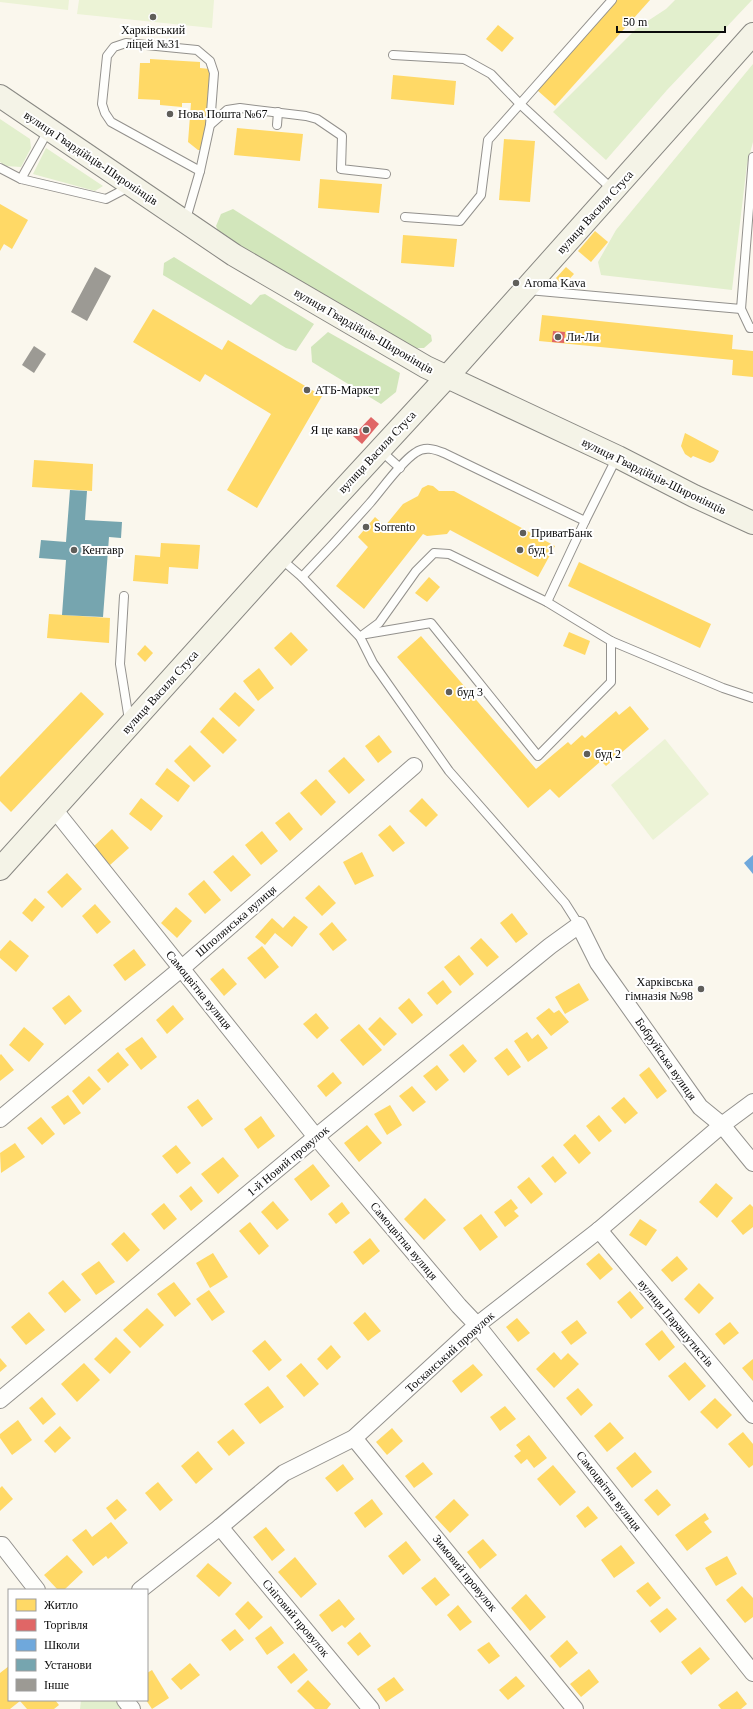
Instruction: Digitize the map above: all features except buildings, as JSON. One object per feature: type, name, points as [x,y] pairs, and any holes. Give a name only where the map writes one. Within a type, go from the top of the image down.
[{"type":"street","name":"вулиця Василя Стуса","points":[[0,869],[280,558],[446,378],[753,34]]},
{"type":"street","name":"вулиця Гвардійців-Широнінців","points":[[0,96],[247,263],[446,378],[618,457],[694,496],[753,523]]},
{"type":"street","name":"Шполянська вулиця","points":[[0,1118],[182,968],[414,766]]},
{"type":"street","name":"Самоцвітна вулиця","points":[[54,810],[316,1137],[459,1306],[477,1325],[753,1673]]},
{"type":"street","name":"Бобруйська вулиця","points":[[579,925],[598,964],[700,1107],[722,1125],[753,1163]]},
{"type":"street","name":"1-й Новий провулок","points":[[0,1400],[316,1137],[550,946],[579,925]]},
{"type":"street","name":"Тосканський провулок","points":[[141,1589],[220,1527],[284,1473],[354,1438],[477,1325],[599,1230],[722,1125],[753,1102]]},
{"type":"street","name":"вулиця Парашутистів","points":[[599,1230],[753,1415]]},
{"type":"street","name":"Зимовий провулок","points":[[354,1438],[575,1709]]},
{"type":"street","name":"Сніговий провулок","points":[[220,1527],[371,1709]]},
{"type":"street","points":[[0,1545],[2,1545],[36,1589]]},
{"type":"street","points":[[126,1701],[132,1709]]},
{"type":"lane","points":[[405,217],[460,222],[481,195],[488,140],[612,0]]},
{"type":"lane","points":[[185,221],[200,171],[210,125],[214,73],[210,61],[197,50],[126,43],[114,47],[107,56],[102,104],[105,113],[112,122],[200,171]]},
{"type":"lane","points":[[393,55],[464,59],[491,74],[520,104],[614,191]]},
{"type":"lane","points":[[210,125],[227,110],[240,108],[278,112],[317,119],[342,136],[341,169],[386,174]]},
{"type":"lane","points":[[276,125],[278,112]]},
{"type":"lane","points":[[21,179],[49,129]]},
{"type":"lane","points":[[753,157],[741,309],[750,328],[753,328]]},
{"type":"lane","points":[[0,168],[21,179],[106,199],[132,186]]},
{"type":"lane","points":[[525,290],[741,309]]},
{"type":"lane","points":[[302,577],[353,523],[400,468],[415,453],[424,449],[432,448],[444,452],[585,521]]},
{"type":"lane","points":[[379,450],[400,468]]},
{"type":"lane","points":[[547,602],[585,521],[618,457]]},
{"type":"lane","points":[[362,635],[379,623],[416,571],[434,553],[449,554],[547,602],[611,641],[723,688],[753,698]]},
{"type":"lane","points":[[280,558],[302,577],[362,635],[373,663],[449,771],[565,903],[579,925]]},
{"type":"lane","points":[[124,596],[120,664],[130,725]]},
{"type":"lane","points":[[362,635],[431,623],[538,756],[611,682],[611,641]]},
{"type":"green space","points":[[0,0],[69,0],[68,10],[0,2]]},
{"type":"green space","points":[[79,0],[214,0],[212,28],[77,14]]},
{"type":"green space","points":[[675,0],[752,0],[667,90],[606,160],[553,112],[637,28],[666,9]]},
{"type":"green space","points":[[753,64],[753,142],[747,164],[732,290],[601,275],[598,262],[616,230]]},
{"type":"green space","points":[[0,119],[30,139],[31,148],[21,167],[6,166],[0,162]]},
{"type":"green space","points":[[46,148],[103,186],[95,191],[33,174]]},
{"type":"green space","points":[[233,209],[410,321],[431,335],[432,341],[424,348],[411,348],[220,235],[216,226],[221,214]]},
{"type":"green space","points":[[174,257],[251,305],[260,295],[265,294],[314,324],[296,351],[286,348],[163,275],[164,263]]},
{"type":"green space","points":[[328,332],[400,373],[396,392],[381,404],[312,362],[311,347]]},
{"type":"green space","points":[[665,739],[709,794],[653,840],[611,785]]},
{"type":"green space","points":[[81,1701],[117,1701],[122,1709],[80,1709]]},
{"type":"place","name":"Харківський ліцей №31","points":[[153,17]]},
{"type":"place","name":"Нова Пошта №67","points":[[170,114]]},
{"type":"place","name":"Aroma Kava","points":[[516,283]]},
{"type":"place","name":"Ли-Ли","points":[[558,337]]},
{"type":"place","name":"АТБ-Маркет","points":[[307,390]]},
{"type":"place","name":"Я це кава","points":[[366,430]]},
{"type":"place","name":"Sorrento","points":[[366,527]]},
{"type":"place","name":"ПриватБанк","points":[[523,533]]},
{"type":"place","name":"Кентавр","points":[[74,550]]},
{"type":"place","name":"буд 1","points":[[520,550]]},
{"type":"place","name":"буд 3","points":[[449,692]]},
{"type":"place","name":"буд 2","points":[[587,754]]},
{"type":"place","name":"Харківська гімназія №98","points":[[701,989]]}]
